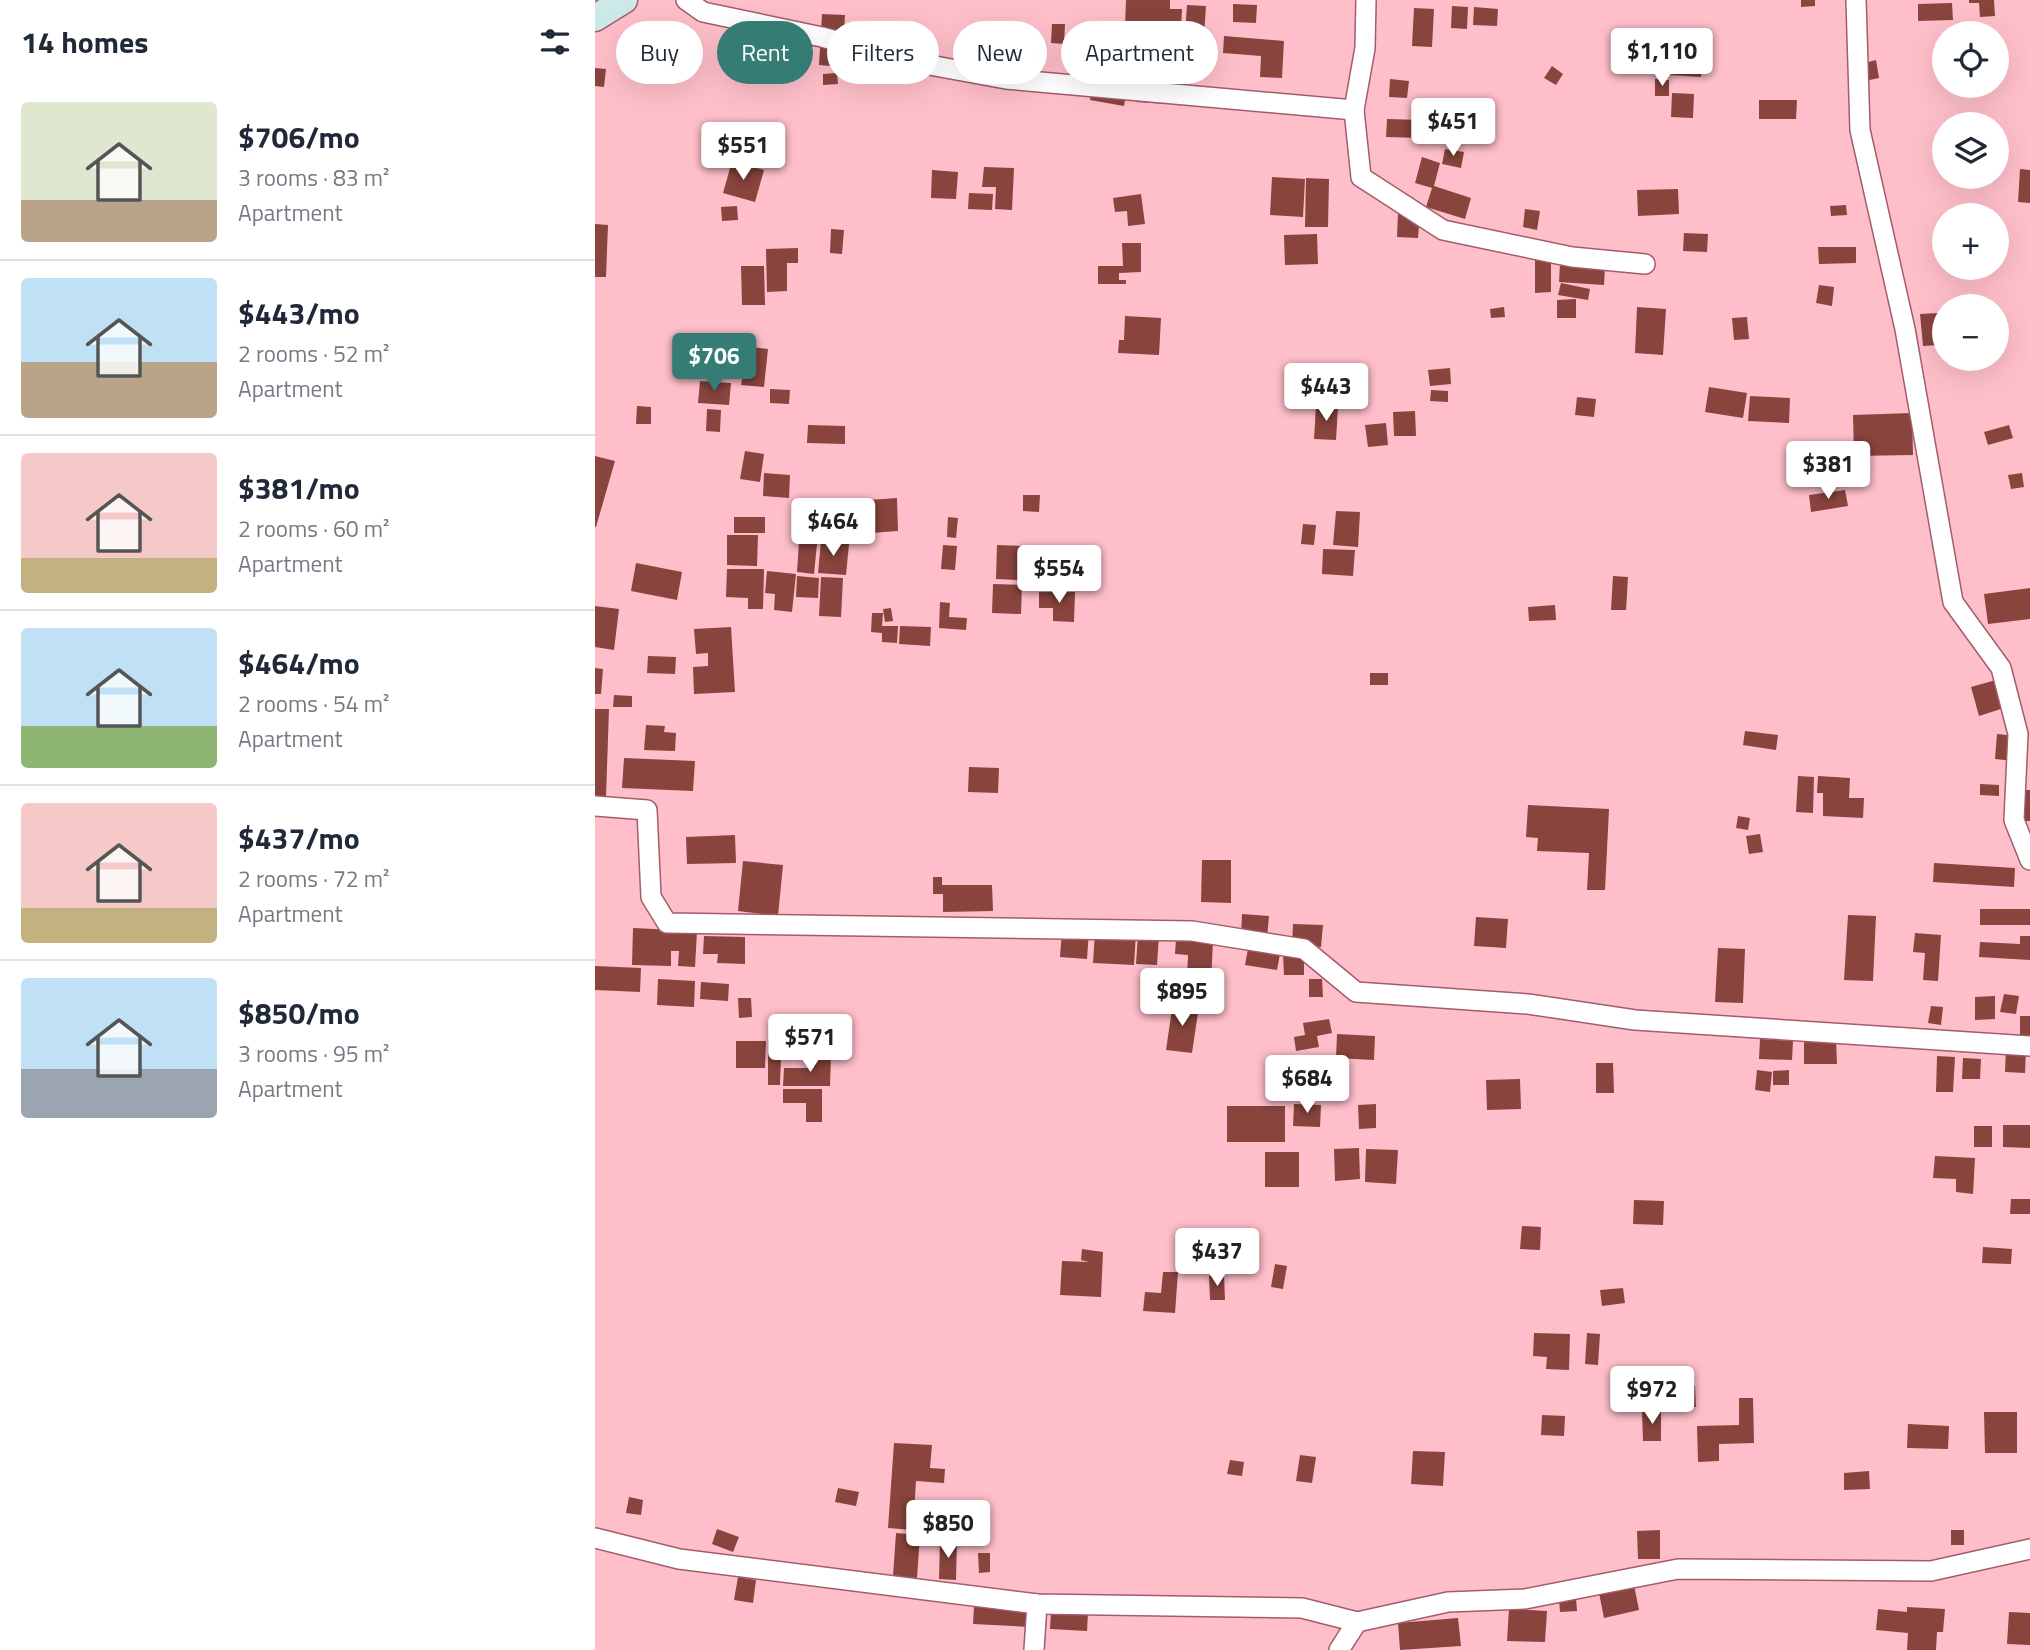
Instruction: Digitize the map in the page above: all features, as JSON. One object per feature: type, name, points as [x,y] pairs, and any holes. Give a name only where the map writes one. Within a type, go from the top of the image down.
[{"type":"street","points":[[595,18],[625,0]]},
{"type":"street","points":[[686,0],[703,12],[822,37],[913,62],[1006,79],[1354,110]]},
{"type":"street","points":[[1366,0],[1365,48],[1354,110],[1361,177],[1443,230],[1572,257],[1644,264]]},
{"type":"street","points":[[1856,0],[1860,130],[1905,329],[1953,602],[2001,668],[2018,734],[2014,820],[2030,860]]},
{"type":"street","points":[[595,806],[647,810],[651,897],[667,923],[1192,931],[1304,949],[1356,992],[1528,1004],[1635,1020],[2030,1046]]},
{"type":"street","points":[[595,1538],[679,1559],[1037,1604],[1302,1608],[1357,1622],[1448,1602],[1525,1598],[1678,1569],[1931,1571],[2030,1549]]},
{"type":"street","points":[[1034,1650],[1037,1604]]},
{"type":"street","points":[[1339,1650],[1357,1622]]},
{"type":"building","points":[[1126,0],[1170,0],[1170,9],[1182,9],[1181,21],[1125,21]]},
{"type":"building","points":[[1801,0],[1815,0],[1815,6],[1801,7]]},
{"type":"building","points":[[1969,0],[1994,0],[1995,16],[1980,17],[1979,3],[1969,3]]},
{"type":"building","points":[[1952,3],[1953,20],[1918,21],[1918,4]]},
{"type":"building","points":[[1233,4],[1257,5],[1256,23],[1233,22]]},
{"type":"building","points":[[1187,5],[1206,6],[1205,21],[1186,21]]},
{"type":"building","points":[[1452,6],[1468,7],[1467,29],[1451,28]]},
{"type":"building","points":[[1474,7],[1498,9],[1497,26],[1473,25]]},
{"type":"building","points":[[1414,8],[1434,9],[1432,47],[1412,46]]},
{"type":"building","points":[[822,14],[845,15],[845,21],[827,21],[827,66],[819,65]]},
{"type":"building","points":[[1052,24],[1061,24],[1061,44],[1051,43]]},
{"type":"building","points":[[1224,36],[1284,41],[1282,78],[1260,77],[1261,56],[1223,53]]},
{"type":"building","points":[[1672,55],[1702,56],[1701,77],[1671,75]]},
{"type":"building","points":[[1876,60],[1879,78],[1865,81],[1861,64]]},
{"type":"building","points":[[1552,66],[1563,74],[1556,85],[1544,78]]},
{"type":"building","points":[[595,68],[606,69],[604,87],[595,86]]},
{"type":"building","points":[[823,74],[827,74],[827,84],[838,84],[823,85]]},
{"type":"building","points":[[1390,79],[1409,81],[1407,98],[1389,97]]},
{"type":"building","points":[[1655,79],[1669,80],[1669,96],[1655,96]]},
{"type":"building","points":[[1093,84],[1128,84],[1124,106],[1090,100]]},
{"type":"building","points":[[1137,84],[1169,84],[1168,104],[1136,102]]},
{"type":"building","points":[[1672,93],[1694,94],[1693,118],[1671,117]]},
{"type":"building","points":[[1759,100],[1797,100],[1796,119],[1759,119]]},
{"type":"building","points":[[1387,119],[1422,120],[1421,138],[1386,137]]},
{"type":"building","points":[[1445,149],[1464,152],[1461,168],[1442,164]]},
{"type":"building","points":[[1422,157],[1440,163],[1434,186],[1471,198],[1465,219],[1426,207],[1432,188],[1415,183]]},
{"type":"building","points":[[732,161],[764,170],[755,202],[723,193]]},
{"type":"building","points":[[984,167],[1014,168],[1012,210],[995,209],[996,187],[982,187]]},
{"type":"building","points":[[2020,169],[2030,170],[2030,203],[2018,202]]},
{"type":"building","points":[[932,170],[958,172],[956,199],[931,198]]},
{"type":"building","points":[[1272,177],[1305,179],[1303,217],[1270,215]]},
{"type":"building","points":[[1306,178],[1329,179],[1328,227],[1305,227]]},
{"type":"building","points":[[1678,189],[1679,214],[1638,216],[1637,190]]},
{"type":"building","points":[[969,193],[993,194],[992,210],[968,209]]},
{"type":"building","points":[[1141,194],[1145,224],[1128,226],[1127,211],[1115,212],[1113,198]]},
{"type":"building","points":[[1846,205],[1847,215],[1831,216],[1830,206]]},
{"type":"building","points":[[737,206],[738,220],[722,221],[721,207]]},
{"type":"building","points":[[1525,209],[1540,211],[1537,230],[1523,227]]},
{"type":"building","points":[[1398,212],[1420,213],[1418,238],[1397,237]]},
{"type":"building","points":[[595,224],[608,225],[606,277],[595,277]]},
{"type":"building","points":[[831,229],[844,230],[842,254],[830,253]]},
{"type":"building","points":[[1684,233],[1708,234],[1707,252],[1683,251]]},
{"type":"building","points":[[1317,234],[1318,264],[1285,265],[1284,235]]},
{"type":"building","points":[[1122,243],[1141,243],[1141,272],[1119,273],[1119,280],[1126,280],[1126,284],[1098,284],[1098,266],[1123,266]]},
{"type":"building","points":[[1818,247],[1856,247],[1856,263],[1819,264]]},
{"type":"building","points":[[798,248],[798,263],[787,263],[787,291],[767,292],[766,249]]},
{"type":"building","points":[[1535,257],[1551,257],[1551,292],[1535,293]]},
{"type":"building","points":[[1560,264],[1605,267],[1604,285],[1559,282]]},
{"type":"building","points":[[741,266],[764,266],[765,305],[742,305]]},
{"type":"building","points":[[1561,283],[1590,289],[1588,300],[1558,295]]},
{"type":"building","points":[[1819,285],[1834,287],[1832,306],[1816,303]]},
{"type":"building","points":[[1576,299],[1576,318],[1557,318],[1557,300]]},
{"type":"building","points":[[1504,307],[1505,317],[1491,318],[1490,309]]},
{"type":"building","points":[[1637,307],[1666,309],[1663,355],[1635,353]]},
{"type":"building","points":[[1932,313],[1932,345],[1923,346],[1920,314]]},
{"type":"building","points":[[1125,316],[1161,318],[1159,355],[1118,353],[1119,340],[1124,340]]},
{"type":"building","points":[[1747,317],[1749,339],[1734,340],[1732,318]]},
{"type":"building","points":[[682,340],[697,340],[698,367],[683,367]]},
{"type":"building","points":[[734,345],[768,349],[764,387],[741,385],[744,365],[732,364]]},
{"type":"building","points":[[1450,368],[1451,384],[1430,386],[1428,370]]},
{"type":"building","points":[[700,381],[731,383],[729,405],[698,403]]},
{"type":"building","points":[[1709,387],[1747,393],[1743,418],[1705,412]]},
{"type":"building","points":[[770,389],[790,390],[789,404],[770,403]]},
{"type":"building","points":[[1431,390],[1448,391],[1448,402],[1430,401]]},
{"type":"building","points":[[1750,396],[1790,398],[1789,423],[1748,421]]},
{"type":"building","points":[[1577,397],[1596,399],[1594,417],[1575,415]]},
{"type":"building","points":[[637,406],[651,407],[651,424],[636,424]]},
{"type":"building","points":[[1316,406],[1338,407],[1336,440],[1314,439]]},
{"type":"building","points":[[707,409],[721,410],[720,432],[706,431]]},
{"type":"building","points":[[1415,411],[1416,436],[1394,436],[1393,412]]},
{"type":"building","points":[[1912,413],[1913,455],[1854,456],[1853,415]]},
{"type":"building","points":[[1386,423],[1388,445],[1368,447],[1365,425]]},
{"type":"building","points":[[808,425],[845,426],[845,444],[807,443]]},
{"type":"building","points":[[2009,425],[2013,438],[1988,445],[1984,432]]},
{"type":"building","points":[[745,451],[764,454],[760,482],[740,479]]},
{"type":"building","points":[[595,456],[615,461],[596,527],[595,527]]},
{"type":"building","points":[[764,473],[790,475],[789,498],[763,496]]},
{"type":"building","points":[[2022,473],[2024,487],[2011,489],[2008,475]]},
{"type":"building","points":[[1845,490],[1848,506],[1811,512],[1809,495]]},
{"type":"building","points":[[1023,495],[1040,495],[1039,512],[1023,511]]},
{"type":"building","points":[[897,498],[898,531],[871,533],[869,500]]},
{"type":"building","points":[[1336,511],[1360,512],[1358,547],[1333,545]]},
{"type":"building","points":[[734,517],[765,517],[765,533],[734,533]]},
{"type":"building","points":[[948,517],[958,518],[956,538],[947,537]]},
{"type":"building","points":[[1303,524],[1316,525],[1314,545],[1301,544]]},
{"type":"building","points":[[727,535],[758,535],[757,566],[727,565]]},
{"type":"building","points":[[821,541],[849,544],[846,575],[818,573]]},
{"type":"building","points":[[799,542],[817,544],[814,574],[797,572]]},
{"type":"building","points":[[943,545],[957,546],[955,570],[941,569]]},
{"type":"building","points":[[997,545],[1023,546],[1021,580],[996,579]]},
{"type":"building","points":[[1323,549],[1355,550],[1353,576],[1322,574]]},
{"type":"building","points":[[636,563],[682,572],[677,600],[631,591]]},
{"type":"building","points":[[727,569],[764,569],[763,609],[748,609],[748,598],[726,597]]},
{"type":"building","points":[[767,571],[796,574],[792,612],[774,610],[775,594],[765,593]]},
{"type":"building","points":[[797,576],[819,578],[818,598],[796,597]]},
{"type":"building","points":[[1613,576],[1628,577],[1626,610],[1611,610]]},
{"type":"building","points":[[821,577],[843,578],[841,617],[819,616]]},
{"type":"building","points":[[993,584],[1022,585],[1021,614],[992,613]]},
{"type":"building","points":[[2030,588],[2030,619],[1988,624],[1984,594]]},
{"type":"building","points":[[1039,592],[1075,592],[1074,622],[1053,621],[1053,608],[1039,608]]},
{"type":"building","points":[[940,602],[950,603],[949,617],[967,618],[966,630],[939,628]]},
{"type":"building","points":[[1555,605],[1556,620],[1529,621],[1528,607]]},
{"type":"building","points":[[595,606],[619,609],[614,650],[595,647]]},
{"type":"building","points":[[891,608],[893,621],[885,622],[883,609]]},
{"type":"building","points":[[872,613],[883,613],[882,626],[898,626],[897,643],[882,642],[882,633],[871,632]]},
{"type":"building","points":[[900,626],[931,627],[930,646],[899,644]]},
{"type":"building","points":[[731,627],[735,692],[694,694],[693,667],[708,666],[708,653],[696,654],[694,629]]},
{"type":"building","points":[[648,656],[676,657],[675,674],[647,673]]},
{"type":"building","points":[[595,668],[603,669],[601,694],[595,694]]},
{"type":"building","points":[[1370,673],[1388,673],[1388,685],[1370,685]]},
{"type":"building","points":[[1996,680],[2004,708],[1979,716],[1971,687]]},
{"type":"building","points":[[614,695],[632,696],[632,707],[613,707]]},
{"type":"building","points":[[595,709],[609,709],[606,797],[595,796]]},
{"type":"building","points":[[646,725],[665,726],[664,732],[676,733],[675,751],[644,750]]},
{"type":"building","points":[[1745,731],[1778,735],[1776,750],[1743,745]]},
{"type":"building","points":[[1997,734],[2016,736],[2014,761],[1995,759]]},
{"type":"building","points":[[624,758],[695,761],[693,791],[622,788]]},
{"type":"building","points":[[969,767],[999,768],[998,793],[968,792]]},
{"type":"building","points":[[1798,776],[1814,777],[1813,813],[1796,812]]},
{"type":"building","points":[[1818,776],[1850,778],[1849,798],[1864,798],[1863,818],[1823,816],[1823,793],[1817,793]]},
{"type":"building","points":[[1980,784],[1999,785],[1999,796],[1980,795]]},
{"type":"building","points":[[2022,790],[2030,790],[2030,821],[2021,821]]},
{"type":"building","points":[[1528,805],[1609,809],[1605,890],[1587,890],[1589,853],[1537,851],[1538,838],[1526,837]]},
{"type":"building","points":[[1738,816],[1750,818],[1748,830],[1736,828]]},
{"type":"building","points":[[1760,834],[1763,852],[1749,854],[1746,836]]},
{"type":"building","points":[[735,835],[736,863],[687,864],[686,837]]},
{"type":"building","points":[[1202,860],[1231,860],[1231,903],[1201,902]]},
{"type":"building","points":[[743,861],[783,865],[778,916],[738,911]]},
{"type":"building","points":[[1934,863],[2015,868],[2014,887],[1933,882]]},
{"type":"building","points":[[933,877],[942,877],[942,885],[992,885],[993,911],[943,912],[943,894],[933,894]]},
{"type":"building","points":[[1980,909],[2030,909],[2030,925],[1980,925]]},
{"type":"building","points":[[1242,914],[1269,916],[1267,938],[1241,936]]},
{"type":"building","points":[[1848,915],[1876,916],[1873,981],[1844,980]]},
{"type":"building","points":[[1476,917],[1508,919],[1506,948],[1474,946]]},
{"type":"building","points":[[1293,924],[1323,925],[1321,947],[1292,946]]},
{"type":"building","points":[[633,928],[697,931],[695,967],[678,966],[679,951],[671,951],[671,966],[632,965]]},
{"type":"building","points":[[1062,930],[1089,931],[1087,959],[1060,957]]},
{"type":"building","points":[[1095,931],[1136,933],[1134,965],[1093,963]]},
{"type":"building","points":[[1915,933],[1941,935],[1938,981],[1923,980],[1925,953],[1913,952]]},
{"type":"building","points":[[1138,934],[1159,935],[1157,965],[1136,964]]},
{"type":"building","points":[[704,936],[745,937],[745,964],[717,963],[718,954],[703,954]]},
{"type":"building","points":[[2020,936],[2030,936],[2030,960],[1979,957],[1980,942],[2020,944]]},
{"type":"building","points":[[1176,939],[1213,941],[1211,982],[1187,980],[1188,955],[1175,954]]},
{"type":"building","points":[[1718,948],[1745,949],[1743,1003],[1715,1002]]},
{"type":"building","points":[[1248,949],[1280,954],[1277,970],[1245,965]]},
{"type":"building","points":[[1283,955],[1304,955],[1304,975],[1284,975]]},
{"type":"building","points":[[595,966],[641,968],[640,992],[595,990]]},
{"type":"building","points":[[658,979],[695,981],[694,1007],[657,1005]]},
{"type":"building","points":[[1309,979],[1322,979],[1323,997],[1309,997]]},
{"type":"building","points":[[701,982],[729,984],[728,1001],[700,999]]},
{"type":"building","points":[[2004,994],[2019,996],[2016,1014],[2000,1012]]},
{"type":"building","points":[[1995,996],[1995,1019],[1975,1020],[1975,997]]},
{"type":"building","points":[[738,998],[751,998],[752,1017],[739,1018]]},
{"type":"building","points":[[1173,1002],[1199,1006],[1192,1053],[1166,1050]]},
{"type":"building","points":[[1931,1006],[1943,1007],[1941,1025],[1928,1023]]},
{"type":"building","points":[[2020,1016],[2030,1016],[2030,1040],[2020,1041]]},
{"type":"building","points":[[1329,1019],[1332,1033],[1317,1036],[1319,1047],[1296,1051],[1294,1037],[1305,1035],[1303,1023]]},
{"type":"building","points":[[1337,1034],[1375,1036],[1374,1060],[1336,1058]]},
{"type":"building","points":[[1836,1038],[1837,1064],[1804,1064],[1804,1039]]},
{"type":"building","points":[[1760,1039],[1793,1041],[1792,1060],[1759,1059]]},
{"type":"building","points":[[736,1041],[766,1041],[765,1068],[736,1068]]},
{"type":"building","points":[[768,1041],[801,1041],[801,1057],[781,1057],[780,1085],[768,1085]]},
{"type":"building","points":[[2006,1048],[2026,1049],[2025,1073],[2005,1072]]},
{"type":"building","points":[[814,1055],[831,1055],[830,1086],[783,1086],[784,1068],[814,1068]]},
{"type":"building","points":[[1937,1056],[1955,1057],[1953,1092],[1936,1092]]},
{"type":"building","points":[[1963,1058],[1981,1059],[1980,1079],[1962,1079]]},
{"type":"building","points":[[1596,1063],[1613,1063],[1614,1093],[1596,1093]]},
{"type":"building","points":[[1757,1070],[1772,1072],[1770,1092],[1755,1090]]},
{"type":"building","points":[[1789,1070],[1789,1085],[1773,1085],[1773,1071]]},
{"type":"building","points":[[1520,1079],[1521,1109],[1487,1110],[1486,1080]]},
{"type":"building","points":[[783,1089],[822,1089],[822,1122],[806,1122],[806,1103],[783,1103]]},
{"type":"building","points":[[1294,1104],[1321,1105],[1320,1127],[1293,1126]]},
{"type":"building","points":[[1376,1104],[1376,1128],[1359,1129],[1358,1105]]},
{"type":"building","points":[[1227,1106],[1285,1106],[1285,1142],[1227,1142]]},
{"type":"building","points":[[2003,1125],[2030,1125],[2030,1148],[2003,1147]]},
{"type":"building","points":[[1974,1126],[1992,1126],[1992,1147],[1974,1147]]},
{"type":"building","points":[[1359,1148],[1360,1179],[1335,1181],[1334,1149]]},
{"type":"building","points":[[1366,1149],[1398,1150],[1396,1184],[1365,1182]]},
{"type":"building","points":[[1265,1152],[1299,1152],[1299,1187],[1265,1187]]},
{"type":"building","points":[[1935,1156],[1975,1158],[1973,1194],[1956,1192],[1956,1179],[1933,1178]]},
{"type":"building","points":[[2011,1199],[2030,1199],[2030,1214],[2010,1214]]},
{"type":"building","points":[[1634,1200],[1664,1201],[1663,1225],[1633,1224]]},
{"type":"building","points":[[1522,1226],[1541,1227],[1540,1250],[1520,1249]]},
{"type":"building","points":[[1983,1247],[2012,1249],[2011,1264],[1982,1263]]},
{"type":"building","points":[[1082,1249],[1103,1252],[1101,1297],[1060,1295],[1062,1261],[1089,1262],[1081,1260]]},
{"type":"building","points":[[1275,1264],[1287,1266],[1283,1289],[1271,1287]]},
{"type":"building","points":[[1163,1272],[1178,1272],[1175,1313],[1143,1311],[1145,1292],[1161,1293]]},
{"type":"building","points":[[1224,1275],[1225,1300],[1210,1300],[1209,1276]]},
{"type":"building","points":[[1623,1288],[1625,1303],[1602,1306],[1600,1290]]},
{"type":"building","points":[[1534,1333],[1570,1334],[1569,1370],[1546,1369],[1547,1357],[1533,1356]]},
{"type":"building","points":[[1587,1333],[1600,1334],[1598,1365],[1585,1364]]},
{"type":"building","points":[[1695,1386],[1696,1407],[1672,1407],[1672,1387]]},
{"type":"building","points":[[1739,1398],[1753,1398],[1754,1443],[1719,1444],[1719,1461],[1698,1462],[1697,1426],[1739,1425]]},
{"type":"building","points":[[1642,1411],[1661,1411],[1661,1441],[1643,1441]]},
{"type":"building","points":[[1984,1412],[2017,1412],[2017,1453],[1985,1453]]},
{"type":"building","points":[[1542,1415],[1565,1416],[1564,1436],[1541,1435]]},
{"type":"building","points":[[1908,1424],[1949,1426],[1948,1449],[1907,1448]]},
{"type":"building","points":[[894,1443],[932,1445],[930,1468],[945,1469],[944,1483],[916,1481],[913,1530],[888,1528]]},
{"type":"building","points":[[1413,1451],[1445,1452],[1443,1486],[1411,1484]]},
{"type":"building","points":[[1300,1455],[1316,1457],[1312,1483],[1296,1481]]},
{"type":"building","points":[[1230,1460],[1244,1462],[1242,1476],[1227,1474]]},
{"type":"building","points":[[1869,1471],[1870,1489],[1844,1490],[1844,1473]]},
{"type":"building","points":[[838,1488],[859,1492],[856,1506],[835,1502]]},
{"type":"building","points":[[629,1497],[643,1500],[641,1515],[626,1513]]},
{"type":"building","points":[[717,1529],[739,1537],[733,1552],[712,1544]]},
{"type":"building","points":[[1660,1530],[1660,1559],[1638,1559],[1637,1531]]},
{"type":"building","points":[[1951,1530],[1964,1530],[1964,1545],[1951,1545]]},
{"type":"building","points":[[896,1533],[920,1535],[917,1578],[893,1576]]},
{"type":"building","points":[[940,1540],[957,1540],[956,1580],[939,1579]]},
{"type":"building","points":[[978,1553],[990,1553],[990,1572],[979,1573]]},
{"type":"building","points":[[738,1577],[756,1580],[753,1603],[734,1600]]},
{"type":"building","points":[[1634,1585],[1639,1610],[1604,1618],[1599,1593]]},
{"type":"building","points":[[1576,1598],[1577,1611],[1560,1612],[1559,1599]]},
{"type":"building","points":[[974,1606],[1031,1609],[1030,1627],[973,1624]]},
{"type":"building","points":[[1907,1607],[1945,1609],[1943,1632],[1937,1632],[1936,1650],[1907,1650],[1908,1633],[1876,1630],[1878,1609],[1907,1612]]},
{"type":"building","points":[[1509,1609],[1547,1611],[1545,1642],[1507,1641]]},
{"type":"building","points":[[1051,1611],[1088,1613],[1087,1631],[1050,1629]]},
{"type":"building","points":[[2009,1612],[2030,1613],[2030,1645],[2007,1644]]},
{"type":"building","points":[[1458,1618],[1461,1646],[1400,1650],[1398,1623]]}]
